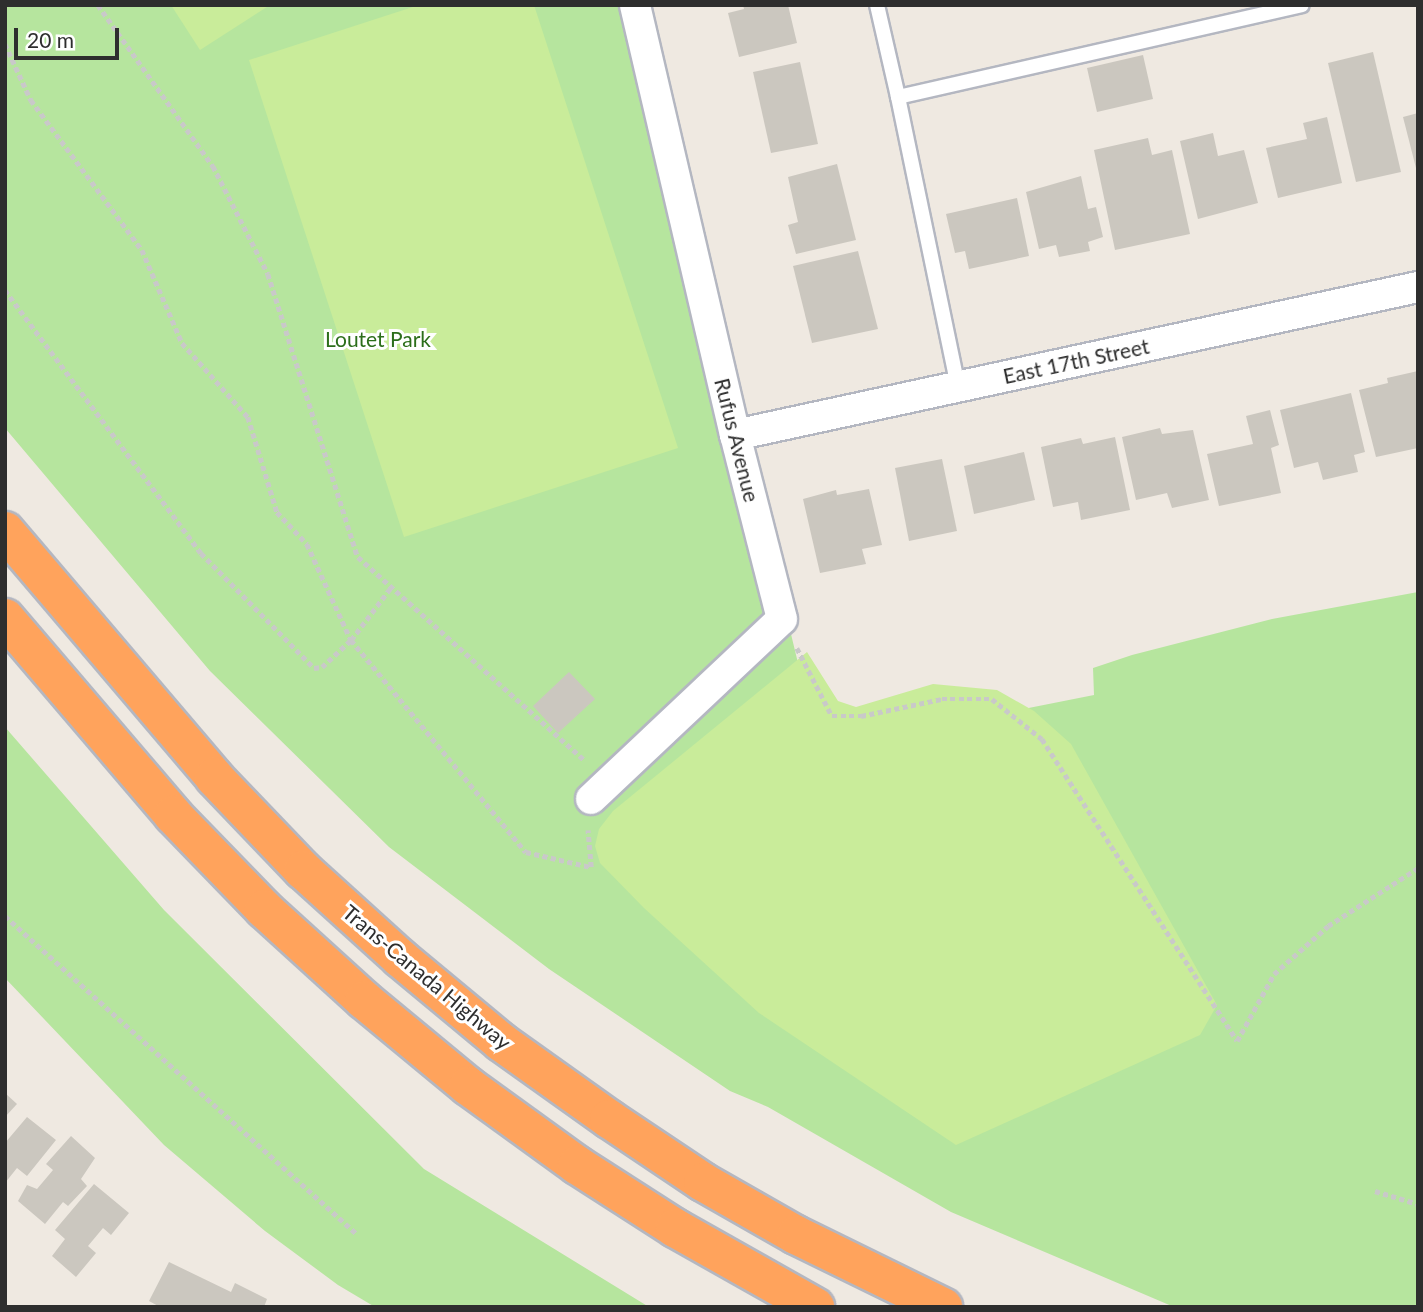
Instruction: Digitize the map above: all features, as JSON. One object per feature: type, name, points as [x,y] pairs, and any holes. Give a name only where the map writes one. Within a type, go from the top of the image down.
[{"type":"highway","name":"Trans-Canada Highway","points":[[5,531],[214,777],[303,870],[400,958],[501,1042],[703,1182],[796,1235],[943,1307]]},
{"type":"highway","points":[[5,618],[173,815],[264,909],[363,1000],[468,1086],[577,1165],[675,1228],[815,1307]]},
{"type":"street","name":"Rufus Avenue","points":[[635,5],[735,435],[782,619]]},
{"type":"street","name":"East 17th Street","points":[[735,435],[1418,287]]},
{"type":"street","points":[[592,799],[782,619]]},
{"type":"lane","points":[[877,5],[958,386]]},
{"type":"lane","points":[[898,97],[1302,5]]},
{"type":"path","points":[[5,44],[31,100],[142,250],[182,344],[248,418],[277,512],[307,544],[351,640],[526,852],[591,867],[587,836],[594,769],[358,557],[268,274],[214,166],[98,5]]},
{"type":"path","points":[[5,289],[201,553],[314,668],[322,667],[351,640],[392,586]]},
{"type":"path","points":[[782,619],[832,716],[861,716],[942,699],[992,699],[1042,740],[1237,1041],[1274,974],[1328,926],[1418,868]]},
{"type":"path","points":[[5,916],[356,1233]]},
{"type":"path","points":[[1375,1191],[1418,1204]]},
{"type":"green space","name":"Loutet Park","points":[[5,5],[639,5],[819,750],[1094,695],[1093,668],[1132,655],[1272,619],[1418,592],[1418,1307],[1174,1307],[951,1212],[768,1107],[730,1091],[549,969],[389,847],[210,671],[5,428]]},
{"type":"green space","points":[[171,5],[270,5],[200,50]]},
{"type":"green space","points":[[419,5],[534,5],[678,448],[404,537],[249,60]]},
{"type":"green space","points":[[807,652],[838,701],[856,707],[933,684],[997,690],[1034,711],[1071,744],[1217,1005],[1200,1035],[956,1145],[759,1013],[644,908],[600,863],[595,846],[599,829],[613,811]]},
{"type":"green space","points":[[5,727],[164,910],[424,1169],[649,1307],[375,1307],[338,1285],[265,1231],[164,1145],[5,978]]},
{"type":"building","points":[[743,5],[788,5],[797,43],[739,57],[728,13],[744,9]]},
{"type":"building","points":[[1373,52],[1401,172],[1356,182],[1328,63]]},
{"type":"building","points":[[1143,55],[1153,99],[1097,112],[1087,68]]},
{"type":"building","points":[[800,62],[818,144],[771,153],[753,72]]},
{"type":"building","points":[[1418,113],[1418,172],[1417,172],[1403,117]]},
{"type":"building","points":[[1327,117],[1342,183],[1278,198],[1266,148],[1307,139],[1303,123]]},
{"type":"building","points":[[1213,133],[1218,156],[1244,150],[1258,203],[1198,219],[1180,141]]},
{"type":"building","points":[[1148,138],[1152,155],[1172,150],[1190,234],[1115,250],[1094,150]]},
{"type":"building","points":[[837,164],[856,240],[796,254],[788,225],[798,222],[788,177]]},
{"type":"building","points":[[1081,176],[1088,209],[1096,207],[1103,237],[1088,242],[1090,251],[1059,257],[1056,245],[1039,249],[1026,192]]},
{"type":"building","points":[[1017,198],[1029,256],[969,269],[965,251],[955,253],[946,214]]},
{"type":"building","points":[[858,251],[878,329],[812,343],[793,266]]},
{"type":"building","points":[[1418,371],[1418,448],[1376,457],[1359,390],[1388,383],[1387,378]]},
{"type":"building","points":[[1351,393],[1365,452],[1354,455],[1358,472],[1323,480],[1318,462],[1294,468],[1280,410]]},
{"type":"building","points":[[1270,410],[1279,445],[1271,448],[1281,493],[1219,506],[1207,454],[1253,444],[1246,416]]},
{"type":"building","points":[[1160,428],[1162,434],[1193,430],[1209,500],[1172,508],[1167,493],[1136,500],[1122,437]]},
{"type":"building","points":[[1115,437],[1130,510],[1081,520],[1078,502],[1053,507],[1041,447],[1081,438],[1083,444]]},
{"type":"building","points":[[1024,452],[1035,500],[974,514],[964,466]]},
{"type":"building","points":[[942,459],[957,531],[909,541],[895,468]]},
{"type":"building","points":[[869,489],[882,545],[862,549],[866,564],[820,573],[803,499],[836,490],[837,495]]},
{"type":"building","points":[[569,672],[595,699],[558,733],[533,706]]},
{"type":"building","points":[[5,1093],[17,1104],[5,1117]]},
{"type":"building","points":[[27,1117],[56,1140],[27,1176],[17,1168],[5,1183],[5,1143]]},
{"type":"building","points":[[71,1136],[95,1158],[81,1179],[87,1186],[68,1206],[63,1202],[45,1224],[18,1201],[27,1185],[37,1189],[53,1170],[46,1164]]},
{"type":"building","points":[[94,1184],[129,1213],[111,1235],[103,1228],[88,1246],[96,1253],[76,1277],[52,1256],[65,1239],[55,1230]]},
{"type":"building","points":[[169,1262],[231,1292],[235,1283],[267,1299],[264,1307],[160,1307],[149,1301]]}]
